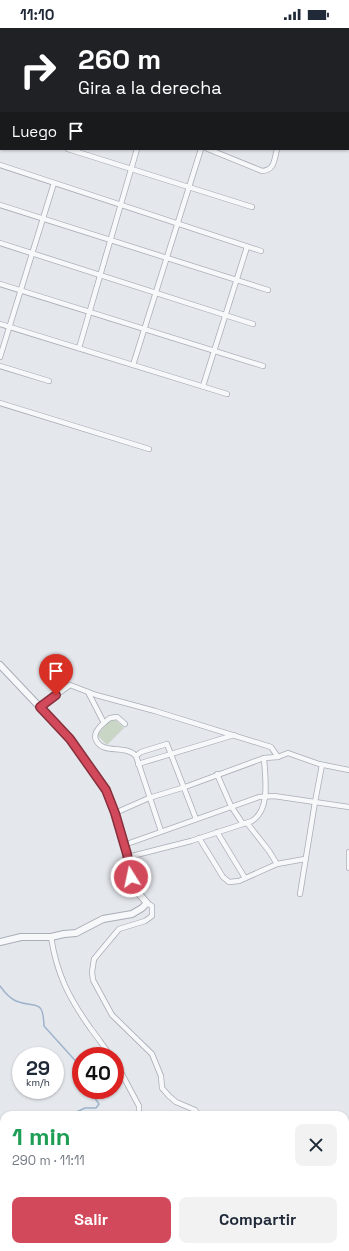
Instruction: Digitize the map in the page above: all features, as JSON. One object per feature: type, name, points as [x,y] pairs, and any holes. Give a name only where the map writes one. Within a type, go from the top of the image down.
[{"type":"street","points":[[71,150],[252,207]]},
{"type":"street","points":[[79,348],[122,205],[137,150]]},
{"type":"street","points":[[133,365],[168,258],[201,150]]},
{"type":"street","points":[[210,150],[262,171],[268,171],[273,166],[277,150]]},
{"type":"street","points":[[0,165],[261,251]]},
{"type":"street","points":[[0,356],[54,183]]},
{"type":"street","points":[[0,205],[268,290]]},
{"type":"street","points":[[0,243],[253,324]]},
{"type":"street","points":[[203,386],[247,247]]},
{"type":"street","points":[[0,284],[263,366]]},
{"type":"street","points":[[0,324],[227,394]]},
{"type":"street","points":[[0,366],[49,381]]},
{"type":"street","points":[[0,403],[149,449]]},
{"type":"street","points":[[0,665],[70,739],[106,790],[115,813],[128,857],[134,888],[147,903],[152,906],[152,916],[145,921],[119,929],[94,959],[92,972],[93,980],[112,1015],[152,1054],[161,1076],[162,1088],[168,1096],[176,1102],[197,1111]]},
{"type":"street","points":[[40,707],[70,685],[88,692],[271,747],[278,757]]},
{"type":"street","points":[[88,692],[104,723]]},
{"type":"street","points":[[125,724],[119,718],[110,718],[95,734],[95,738],[104,748],[124,750],[136,756],[149,798],[162,831]]},
{"type":"street","points":[[138,764],[234,735]]},
{"type":"street","points":[[136,756],[141,752],[167,744],[185,787],[196,819]]},
{"type":"street","points":[[115,813],[149,798],[185,787],[217,774],[264,758],[278,757],[288,753],[322,765],[349,770]]},
{"type":"street","points":[[128,857],[199,838],[256,819],[260,813],[264,796],[264,758]]},
{"type":"street","points":[[300,894],[314,802],[322,765]]},
{"type":"street","points":[[217,774],[231,806],[269,851],[277,864]]},
{"type":"street","points":[[124,845],[231,806],[264,796],[349,806]]},
{"type":"street","points":[[218,832],[245,878]]},
{"type":"street","points":[[199,838],[223,877],[227,881],[232,882],[277,864],[305,859]]},
{"type":"street","points":[[349,852],[349,868]]},
{"type":"street","points":[[0,942],[21,937],[51,937],[76,933],[103,919],[132,914],[147,903]]},
{"type":"street","points":[[51,937],[55,961],[71,1000],[105,1047]]},
{"type":"street","points":[[124,1078],[139,1106],[139,1111]]},
{"type":"green space","points":[[113,718],[124,728],[107,745],[97,735]]},
{"type":"waterway","points":[[0,986],[7,995],[14,1000],[40,1007],[44,1026],[72,1057]]},
{"type":"waterway","points":[[79,1111],[85,1108],[96,1108],[99,1104],[96,1099]]},
{"type":"route","points":[[56,695],[40,707],[70,739],[106,790],[115,813],[127,854],[131,877]]}]
